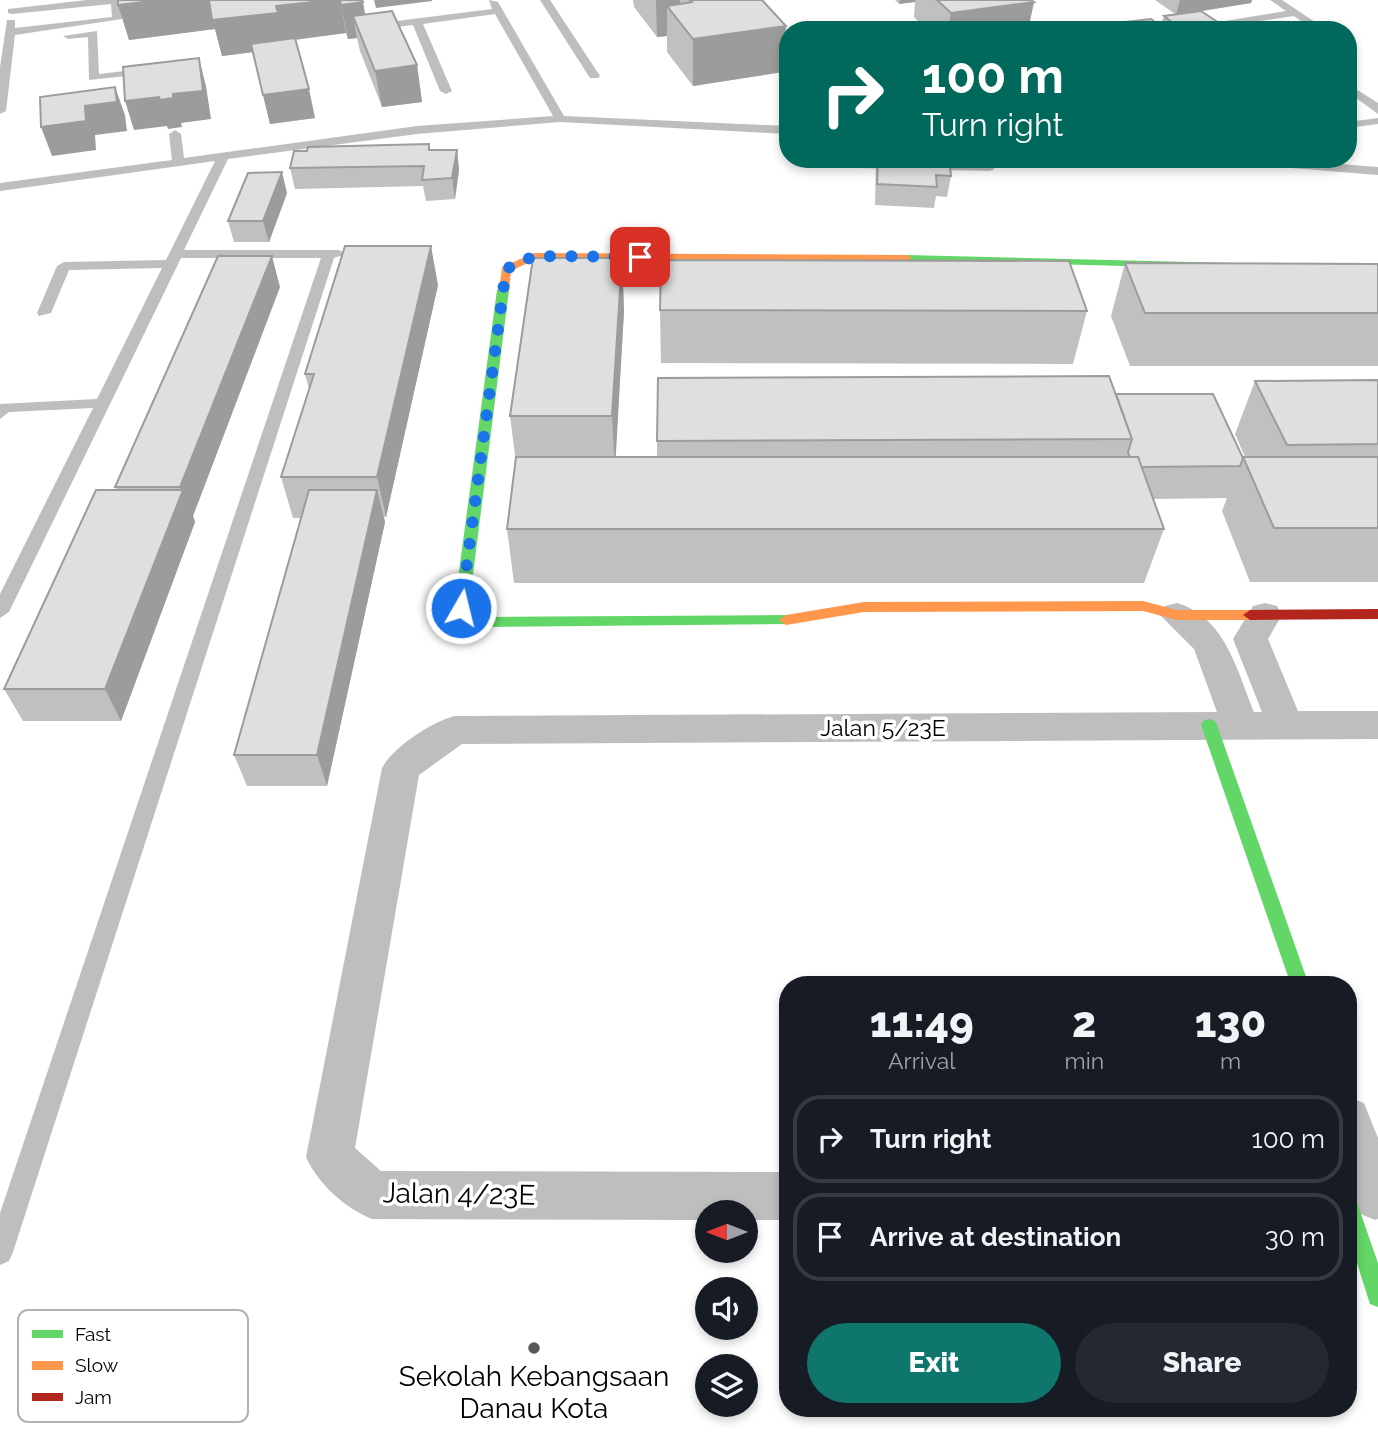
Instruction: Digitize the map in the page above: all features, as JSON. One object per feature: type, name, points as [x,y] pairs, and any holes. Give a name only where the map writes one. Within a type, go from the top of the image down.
[{"type":"street","points":[[1243,266],[988,258],[534,256],[506,269],[461,608],[481,622],[782,621],[864,607],[1143,606],[1178,615],[1378,614]]},
{"type":"street","points":[[1178,615],[1209,643],[1224,724],[1297,976]]},
{"type":"street","points":[[1265,615],[1250,639],[1285,724]]},
{"type":"street","name":"Jalan 5/23E","points":[[401,768],[454,730],[1378,725]]},
{"type":"street","name":"Jalan 4/23E","points":[[401,768],[330,1157],[372,1195],[779,1196]]},
{"type":"street","points":[[1357,1170],[1378,1296]]},
{"type":"lane","points":[[0,111],[9,37],[9,12],[116,0],[117,19],[9,37]]},
{"type":"lane","points":[[492,0],[560,119]]},
{"type":"lane","points":[[545,0],[594,76]]},
{"type":"lane","points":[[1275,0],[1309,21]]},
{"type":"lane","points":[[363,15],[388,24],[498,11]]},
{"type":"lane","points":[[1240,21],[1297,13]]},
{"type":"lane","points":[[417,21],[446,91]]},
{"type":"lane","points":[[9,37],[93,33],[93,78],[162,70]]},
{"type":"lane","points":[[1357,93],[1378,108],[1378,111]]},
{"type":"lane","points":[[0,187],[417,130],[560,119],[779,130]]},
{"type":"lane","points":[[1357,124],[1378,121]]},
{"type":"lane","points":[[1357,126],[1378,137]]},
{"type":"lane","points":[[175,134],[179,163]]},
{"type":"lane","points":[[0,612],[223,158]]},
{"type":"lane","points":[[1341,168],[1378,171]]},
{"type":"lane","points":[[0,1252],[329,254]]},
{"type":"lane","points":[[44,313],[64,266],[173,259],[357,254]]},
{"type":"lane","points":[[0,414],[3,408],[103,403]]},
{"type":"building","points":[[118,0],[161,0],[118,5]]},
{"type":"building","points":[[209,0],[330,0],[276,6],[278,13],[212,20]]},
{"type":"building","points":[[340,0],[362,0],[363,2],[341,5]]},
{"type":"building","points":[[690,0],[762,0],[781,21],[779,21],[779,27],[693,39],[667,6],[692,2]]},
{"type":"building","points":[[937,0],[1031,0],[1034,2],[951,13]]},
{"type":"building","points":[[392,11],[417,65],[375,71],[353,16]]},
{"type":"building","points":[[1201,11],[1216,21],[1170,21],[1164,16]]},
{"type":"building","points":[[295,38],[309,89],[263,95],[251,44]]},
{"type":"building","points":[[199,58],[203,91],[173,94],[173,98],[160,100],[159,97],[125,101],[123,67]]},
{"type":"building","points":[[115,87],[117,102],[85,106],[86,121],[41,127],[40,97]]},
{"type":"building","points":[[429,144],[429,150],[457,150],[452,178],[422,180],[424,166],[290,168],[294,151],[307,151],[308,147]]},
{"type":"building","points":[[878,168],[950,168],[951,176],[936,175],[937,187],[877,184]]},
{"type":"building","points":[[282,172],[263,221],[228,221],[248,173]]},
{"type":"building","points":[[345,246],[431,246],[377,477],[281,477],[314,374],[305,374]]},
{"type":"building","points":[[218,256],[272,256],[180,487],[115,487]]},
{"type":"building","points":[[533,258],[622,258],[612,416],[510,416]]},
{"type":"building","points":[[661,260],[1069,261],[1087,311],[660,310]]},
{"type":"building","points":[[1125,263],[1378,264],[1378,313],[1145,313]]},
{"type":"building","points":[[1109,376],[1132,439],[657,441],[658,378]]},
{"type":"building","points":[[1378,380],[1378,444],[1287,445],[1255,381]]},
{"type":"building","points":[[1116,394],[1213,394],[1243,458],[1240,466],[1141,467],[1138,457],[1130,457],[1128,452],[1132,439]]},
{"type":"building","points":[[516,457],[1138,457],[1164,529],[507,529]]},
{"type":"building","points":[[1243,457],[1378,457],[1378,528],[1274,528]]},
{"type":"building","points":[[96,490],[183,490],[105,689],[4,689]]},
{"type":"building","points":[[309,490],[377,490],[317,755],[234,755]]},
{"type":"traffic: fast","points":[[907,258],[1231,266]]},
{"type":"traffic: fast","points":[[503,290],[461,608],[481,622],[786,620]]},
{"type":"traffic: fast","points":[[1209,725],[1297,976]]},
{"type":"traffic: fast","points":[[1357,1232],[1378,1296]]},
{"type":"traffic: slow","points":[[503,290],[506,269],[534,256],[907,258]]},
{"type":"traffic: slow","points":[[786,620],[864,607],[1143,606],[1177,615],[1250,615]]},
{"type":"traffic: jam","points":[[1250,615],[1378,614]]},
{"type":"place","name":"Sekolah Kebangsaan Danau Kota","points":[[534,1348]]},
{"type":"route","points":[[461,608],[506,269],[534,256],[640,257]]}]
